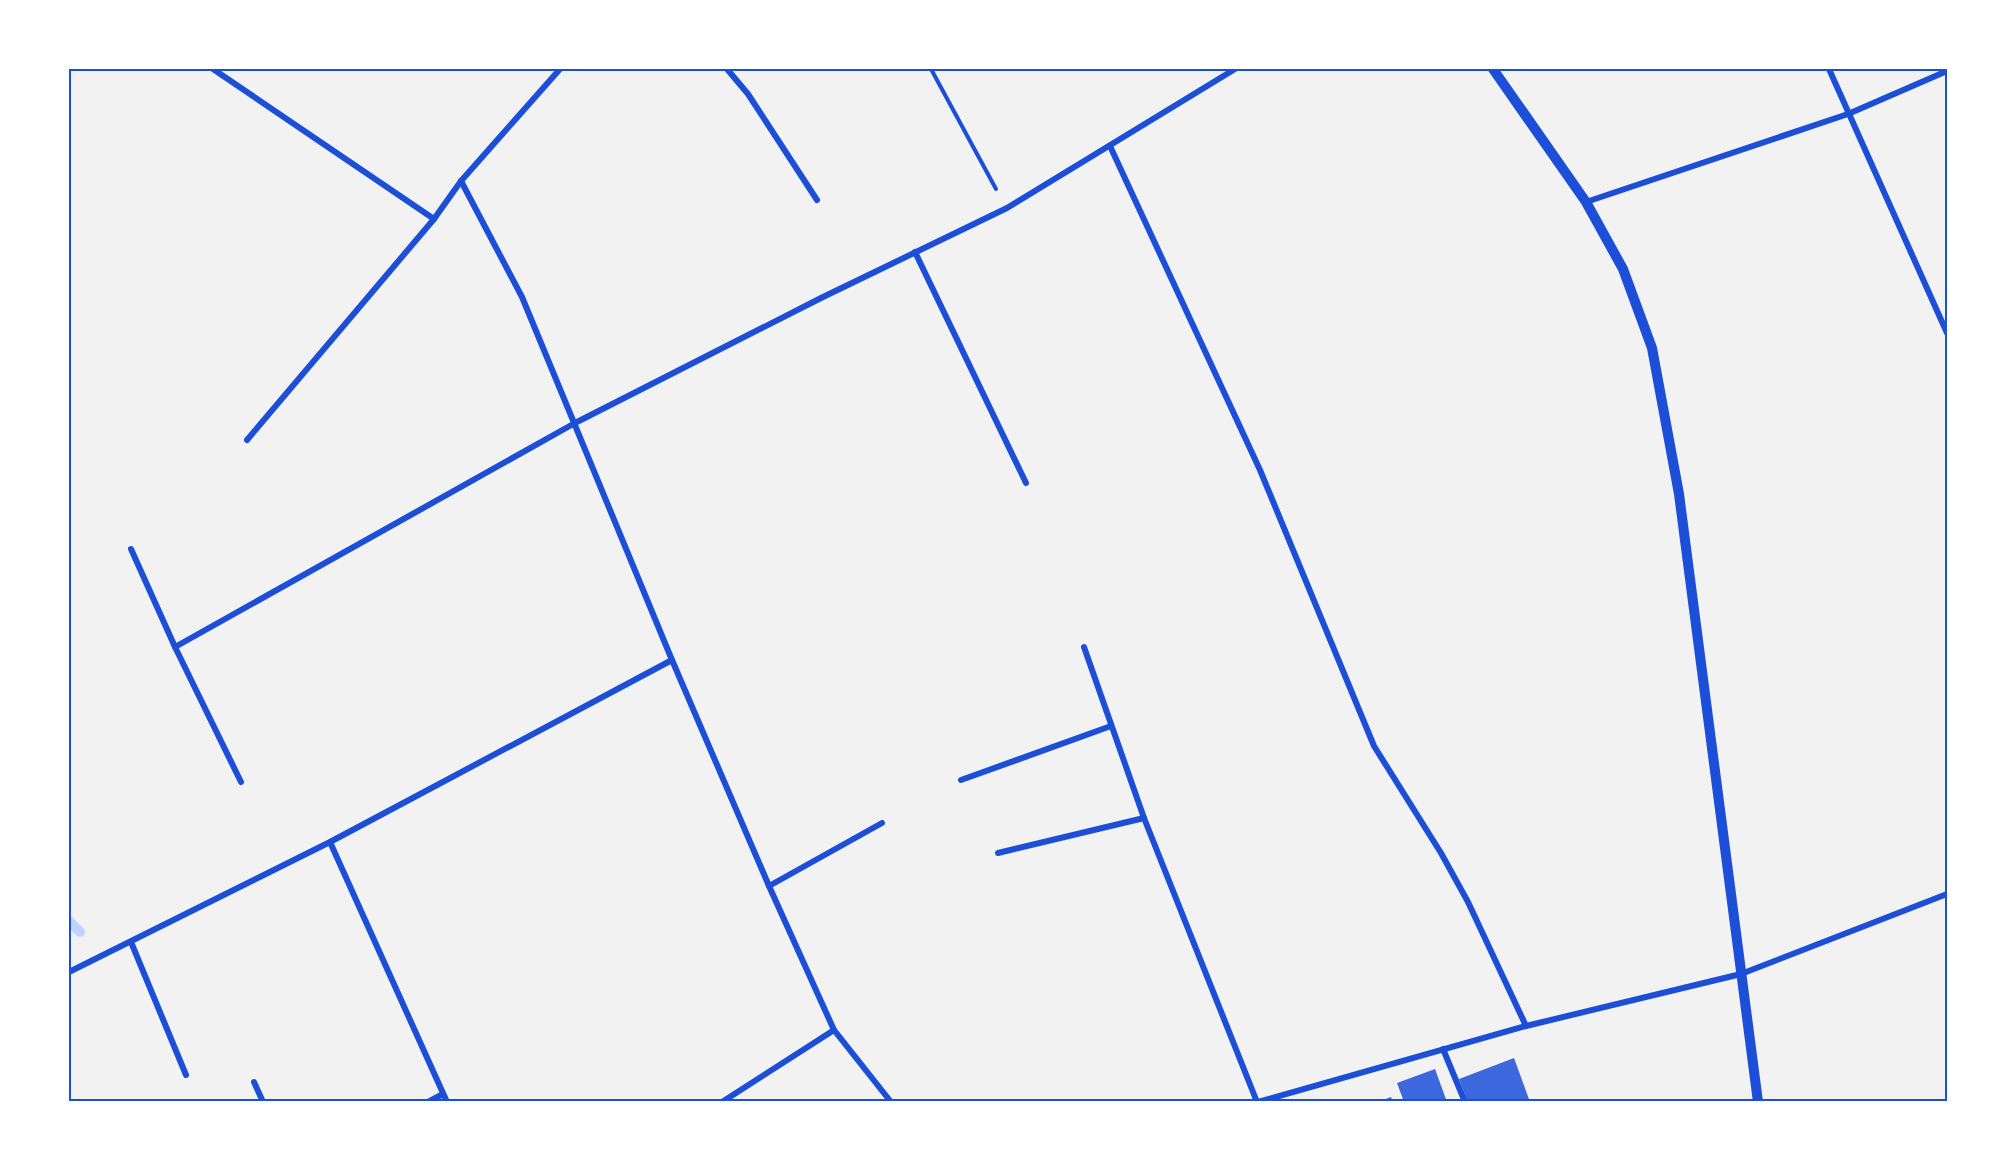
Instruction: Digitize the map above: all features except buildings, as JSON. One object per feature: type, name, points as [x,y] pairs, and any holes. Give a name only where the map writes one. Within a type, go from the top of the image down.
[{"type":"street","points":[[213,69],[434,219]]},
{"type":"street","points":[[248,440],[434,219],[461,181],[560,69]]},
{"type":"street","points":[[727,69],[748,94],[817,200]]},
{"type":"street","points":[[175,647],[575,423],[1007,208],[1235,69]]},
{"type":"street","points":[[1493,69],[1586,202],[1623,269],[1640,309],[1662,391],[1679,494],[1758,1102]]},
{"type":"street","points":[[1829,69],[1947,333]]},
{"type":"street","points":[[1586,202],[1848,114],[1947,71]]},
{"type":"street","points":[[1110,146],[1264,480],[1374,746],[1468,902],[1526,1026]]},
{"type":"street","points":[[461,181],[522,297],[672,660],[834,1030],[891,1102]]},
{"type":"street","points":[[915,252],[1026,483]]},
{"type":"street","points":[[131,549],[175,647],[242,783]]},
{"type":"street","points":[[1084,647],[1144,818],[1258,1102],[1526,1026],[1741,974],[1947,894]]},
{"type":"street","points":[[69,972],[330,842],[672,660]]},
{"type":"street","points":[[961,780],[1111,726]]},
{"type":"street","points":[[998,853],[1144,818]]},
{"type":"street","points":[[769,885],[882,823]]},
{"type":"street","points":[[330,842],[447,1102]]},
{"type":"street","points":[[131,942],[186,1075]]},
{"type":"street","points":[[722,1102],[834,1030]]},
{"type":"street","points":[[1443,1049],[1465,1102]]},
{"type":"street","points":[[254,1082],[263,1102]]},
{"type":"street","points":[[428,1102],[443,1094]]},
{"type":"path","points":[[931,69],[1007,208]]},
{"type":"waterway","points":[[69,921],[80,932]]}]
